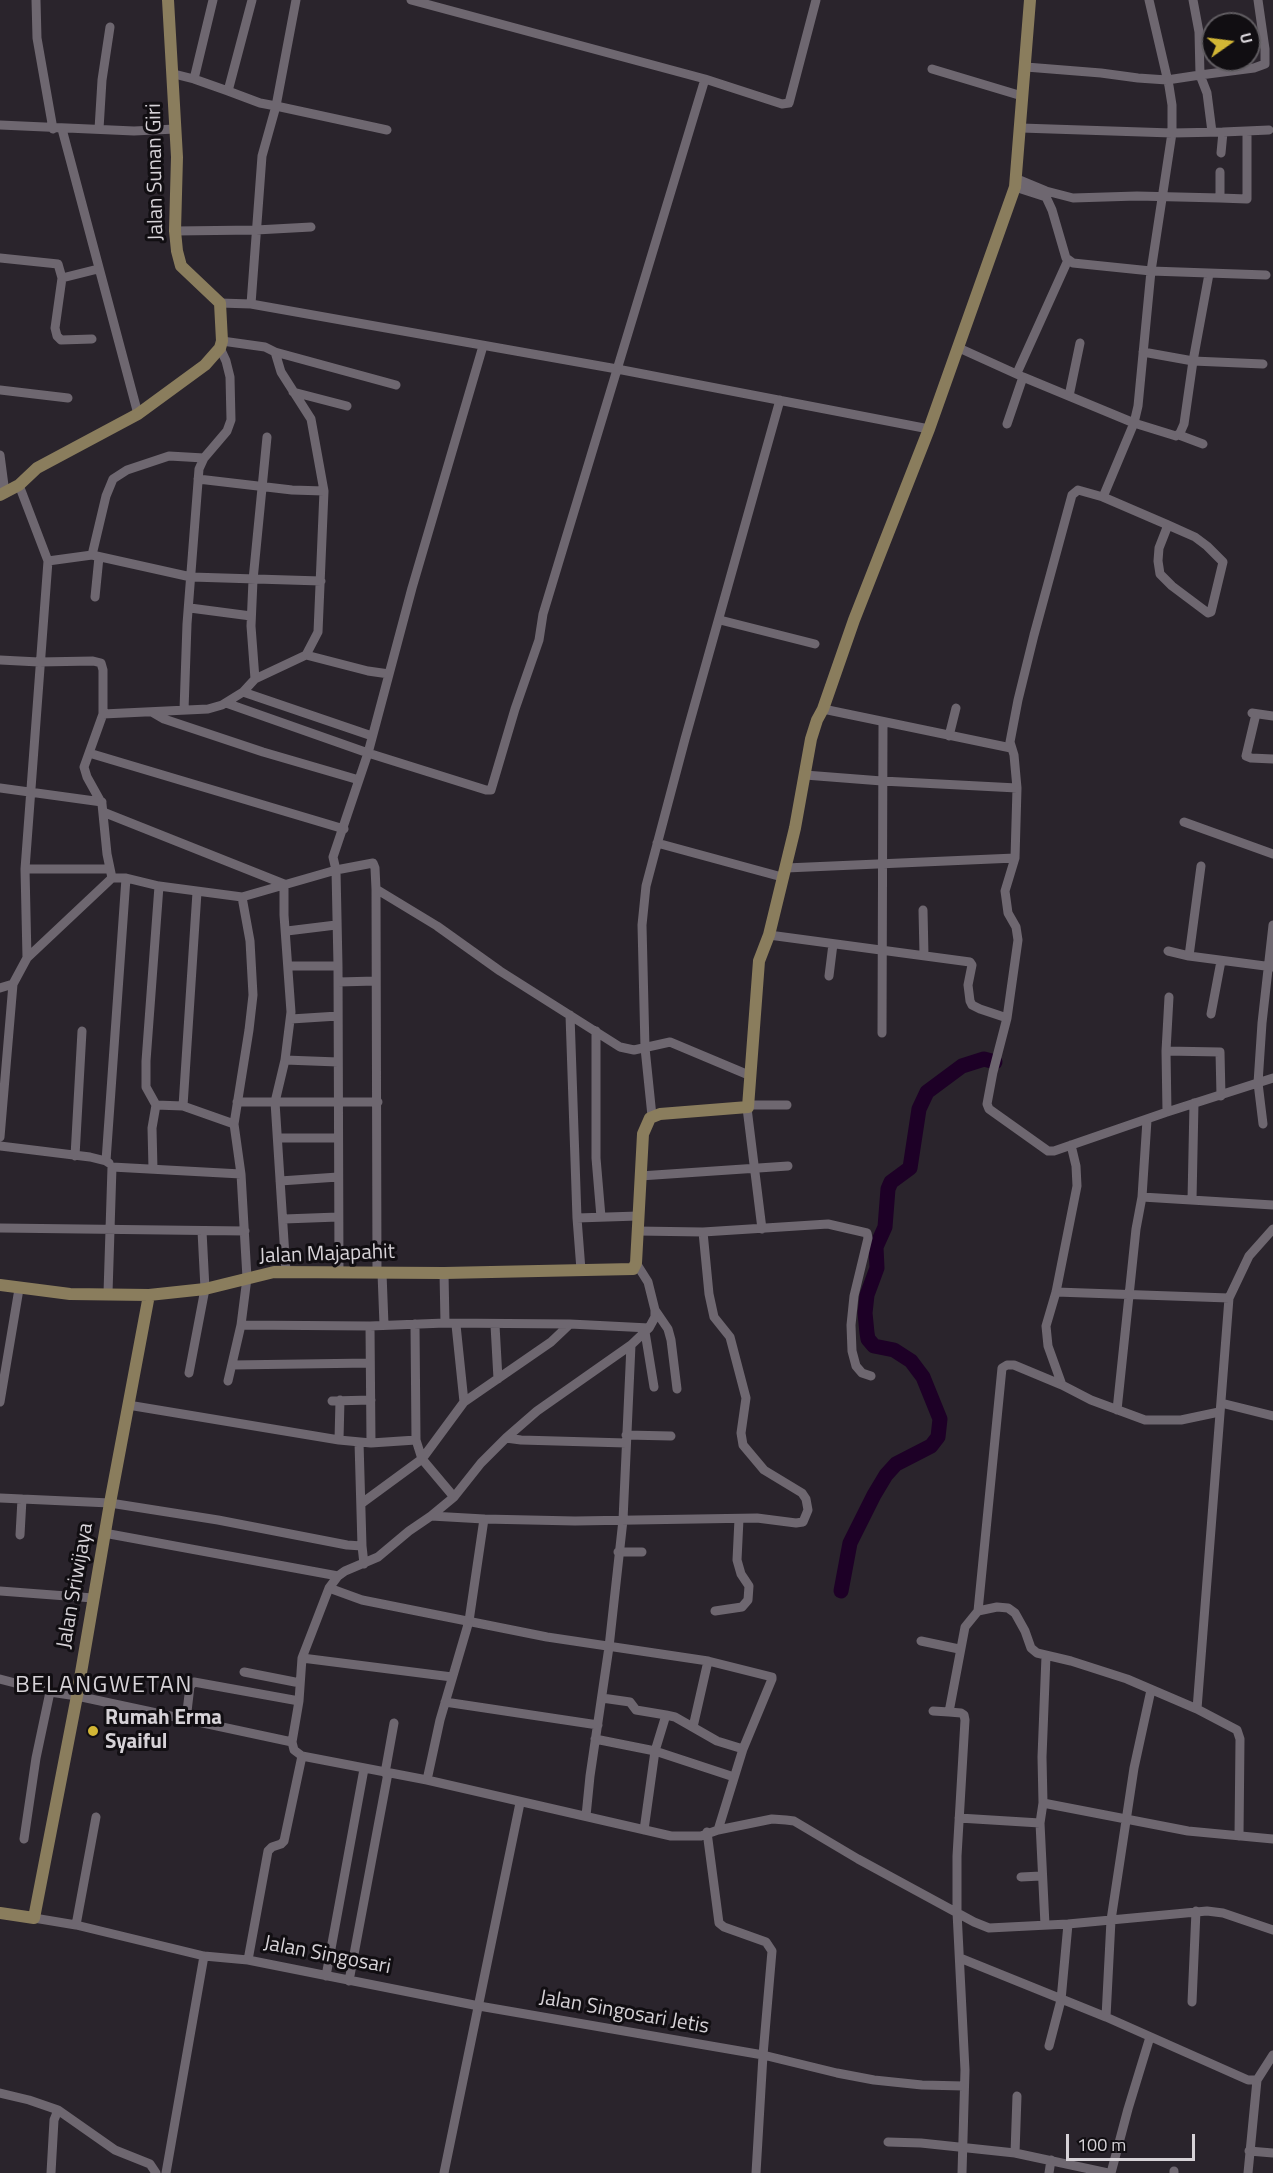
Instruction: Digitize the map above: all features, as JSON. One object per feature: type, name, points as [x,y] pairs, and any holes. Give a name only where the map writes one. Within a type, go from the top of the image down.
[{"type":"street","points":[[36,0],[37,38],[57,129],[138,414]]},
{"type":"street","name":"Jalan Sunan Giri","points":[[168,0],[174,74],[177,256],[181,266],[197,284],[220,303]]},
{"type":"street","points":[[194,79],[213,0]]},
{"type":"street","points":[[228,91],[252,0]]},
{"type":"street","points":[[251,304],[262,156],[276,106],[296,0]]},
{"type":"street","points":[[411,0],[439,4],[705,79],[782,104],[789,103],[816,0]]},
{"type":"street","points":[[762,1229],[748,1106],[758,969],[784,872],[811,739],[817,720],[824,710],[854,620],[959,348],[1016,183],[1030,0]]},
{"type":"street","points":[[1103,497],[1134,423],[1138,406],[1151,271],[1172,133],[1172,105],[1149,0]]},
{"type":"street","points":[[1193,0],[1198,32],[1200,75],[1207,93],[1212,132]]},
{"type":"street","points":[[1026,67],[1167,80],[1254,68],[1264,64],[1265,49],[1258,0]]},
{"type":"street","points":[[99,129],[102,80],[110,27]]},
{"type":"street","points":[[932,69],[1022,96]]},
{"type":"street","points":[[174,74],[260,103],[387,130]]},
{"type":"street","points":[[226,703],[368,753],[491,790],[515,709],[539,640],[543,614],[705,79]]},
{"type":"street","points":[[0,125],[134,131],[175,129]]},
{"type":"street","points":[[1021,128],[1172,133],[1269,130]]},
{"type":"street","points":[[1221,153],[1223,132]]},
{"type":"street","points":[[1016,183],[1073,198],[1163,196],[1247,199],[1247,132]]},
{"type":"street","points":[[1220,172],[1220,198]]},
{"type":"street","points":[[1007,424],[1020,375],[1068,260],[1046,197],[1016,183]]},
{"type":"street","points":[[175,231],[311,227]]},
{"type":"street","points":[[0,258],[58,264],[62,278],[55,328],[57,336],[61,340],[92,339]]},
{"type":"street","points":[[1068,260],[1080,264],[1151,271],[1266,275]]},
{"type":"street","points":[[62,278],[98,268]]},
{"type":"street","points":[[1179,435],[1184,424],[1192,361],[1209,274]]},
{"type":"street","points":[[184,710],[187,624],[200,463],[227,431],[231,420],[230,377],[221,344],[220,303],[251,304],[616,369],[928,429]]},
{"type":"street","points":[[1070,396],[1080,343]]},
{"type":"street","points":[[0,455],[3,494],[19,485],[37,468],[138,414],[206,365],[221,344]]},
{"type":"street","points":[[221,344],[265,347],[275,352],[396,385]]},
{"type":"street","points":[[339,1272],[338,966],[336,870],[333,857],[368,753],[412,588],[483,346]]},
{"type":"street","points":[[959,348],[1134,423],[1203,444]]},
{"type":"street","points":[[103,714],[208,709],[226,703],[243,692],[255,679],[306,655],[318,632],[324,491],[310,419],[282,372],[275,352]]},
{"type":"street","points":[[1143,352],[1192,361],[1263,364]]},
{"type":"street","points":[[0,390],[68,398]]},
{"type":"street","points":[[293,392],[347,406]]},
{"type":"street","points":[[780,400],[646,886],[642,925],[645,1048],[652,1116],[643,1134],[636,1263],[648,1282],[655,1317],[647,1330],[631,1345],[537,1411],[506,1438],[481,1463],[454,1497],[431,1516],[378,1557],[338,1576],[329,1588],[302,1658],[299,1701],[292,1742],[296,1753],[302,1756],[427,1780],[671,1836],[690,1837],[772,1819],[794,1821],[858,1859],[974,1922],[990,1928],[1068,1924],[1196,1911],[1223,1913],[1273,1930]]},
{"type":"street","points":[[255,679],[251,616],[267,437]]},
{"type":"street","points":[[95,597],[96,556],[106,496],[113,479],[127,470],[169,456],[204,458]]},
{"type":"street","points":[[198,479],[261,487],[324,491]]},
{"type":"street","points":[[19,485],[48,561],[25,869],[27,958]]},
{"type":"street","points":[[1168,525],[1159,548],[1160,574],[1172,586],[1209,613],[1223,566],[1221,559],[1195,537],[1168,525],[1103,497],[1080,490],[1075,491],[1072,495],[1018,700],[1010,742],[1014,756],[1017,788],[1015,858],[1005,891],[1008,913],[1016,927],[1018,940],[1007,1018],[987,1104],[994,1114],[1048,1150],[1054,1151],[1273,1078]]},
{"type":"street","points":[[48,561],[96,556],[191,577],[321,581]]},
{"type":"street","points":[[190,608],[251,616]]},
{"type":"street","points":[[720,620],[815,644]]},
{"type":"street","points":[[306,655],[389,674]]},
{"type":"street","points":[[0,660],[101,663],[103,714],[85,762],[85,773],[102,807],[111,873]]},
{"type":"street","points":[[243,692],[372,736]]},
{"type":"street","points":[[949,736],[956,708]]},
{"type":"street","points":[[824,710],[1011,748]]},
{"type":"street","points":[[152,712],[164,719],[263,752],[359,780]]},
{"type":"street","points":[[1273,716],[1253,714],[1246,756],[1273,759]]},
{"type":"street","points":[[882,1033],[883,723]]},
{"type":"street","points":[[89,753],[344,829]]},
{"type":"street","points":[[805,775],[882,782],[1017,788]]},
{"type":"street","points":[[0,788],[102,807],[284,884]]},
{"type":"street","points":[[1184,822],[1273,854]]},
{"type":"street","points":[[657,843],[784,872],[882,864],[1015,858]]},
{"type":"street","points":[[25,869],[111,873],[159,886],[242,897],[336,870],[373,863],[376,889],[380,1273],[384,1325]]},
{"type":"street","points":[[1189,956],[1202,866]]},
{"type":"street","points":[[0,1137],[13,984],[27,958],[111,873]]},
{"type":"street","points":[[108,1293],[109,1164],[126,878]]},
{"type":"street","points":[[284,884],[291,1018],[285,1060],[275,1102],[286,1272]]},
{"type":"street","points":[[153,1169],[152,1128],[156,1105],[146,1083],[159,886]]},
{"type":"street","points":[[376,889],[437,926],[500,971],[620,1047],[634,1050],[670,1042],[751,1076]]},
{"type":"street","points":[[183,1106],[197,892]]},
{"type":"street","points":[[228,1381],[241,1325],[247,1278],[241,1174],[234,1125],[253,995],[250,941],[242,897]]},
{"type":"street","points":[[923,910],[924,954]]},
{"type":"street","points":[[287,931],[336,925]]},
{"type":"street","points":[[1263,1124],[1258,1083],[1262,1023],[1271,967],[1273,925]]},
{"type":"street","points":[[768,935],[924,954],[970,962],[972,965],[968,994],[972,1005],[1007,1018]]},
{"type":"street","points":[[829,976],[833,944]]},
{"type":"street","points":[[1168,951],[1271,967]]},
{"type":"street","points":[[1211,1014],[1221,961]]},
{"type":"street","points":[[290,966],[338,966]]},
{"type":"street","points":[[338,982],[376,981]]},
{"type":"street","points":[[0,988],[13,984]]},
{"type":"street","points":[[1167,1112],[1166,1051],[1169,997]]},
{"type":"street","points":[[570,1015],[581,1270]]},
{"type":"street","points":[[291,1018],[338,1016]]},
{"type":"street","points":[[75,1156],[82,1031]]},
{"type":"street","points":[[596,1031],[596,1158],[601,1217]]},
{"type":"street","points":[[1166,1051],[1220,1052],[1221,1096]]},
{"type":"street","points":[[285,1060],[338,1062]]},
{"type":"street","points":[[237,1102],[378,1102]]},
{"type":"street","points":[[1192,1200],[1194,1103]]},
{"type":"street","points":[[156,1105],[183,1106],[234,1125]]},
{"type":"street","points":[[652,1116],[748,1106],[787,1105]]},
{"type":"street","points":[[1117,1410],[1136,1229],[1142,1197],[1147,1120]]},
{"type":"street","points":[[278,1138],[338,1138]]},
{"type":"street","points":[[1062,1385],[1046,1336],[1077,1186],[1076,1166],[1071,1145]]},
{"type":"street","points":[[0,1146],[75,1156],[109,1164],[241,1174]]},
{"type":"street","points":[[640,1176],[788,1167]]},
{"type":"street","points":[[280,1180],[338,1177]]},
{"type":"street","points":[[1142,1197],[1273,1205]]},
{"type":"street","points":[[577,1218],[638,1216]]},
{"type":"street","points":[[284,1219],[338,1217]]},
{"type":"street","points":[[637,1231],[703,1232],[828,1224],[867,1233],[868,1238],[854,1296],[851,1325],[852,1351],[856,1366],[862,1373],[871,1376]]},
{"type":"street","points":[[0,1228],[245,1231]]},
{"type":"street","points":[[1197,1709],[1229,1298],[1249,1256],[1273,1229]]},
{"type":"street","points":[[189,1373],[205,1289],[202,1231]]},
{"type":"street","points":[[431,1516],[484,1519],[623,1520],[757,1518],[796,1524],[803,1522],[808,1510],[802,1493],[764,1470],[743,1445],[741,1433],[746,1398],[730,1337],[714,1317],[709,1294],[703,1232]]},
{"type":"street","name":"Jalan Majapahit","points":[[0,1285],[70,1294],[149,1295],[205,1289],[247,1278],[286,1272],[444,1273],[632,1269],[636,1263]]},
{"type":"street","points":[[444,1273],[445,1323]]},
{"type":"street","points":[[0,1402],[19,1289]]},
{"type":"street","points":[[1056,1292],[1229,1298]]},
{"type":"street","name":"Jalan Sriwijaya","points":[[34,1918],[77,1696],[104,1533],[149,1295]]},
{"type":"street","points":[[655,1310],[668,1329],[677,1389]]},
{"type":"street","points":[[415,1324],[416,1440],[422,1459],[454,1497]]},
{"type":"street","points":[[241,1325],[570,1324],[647,1330]]},
{"type":"street","points":[[362,1503],[422,1459],[464,1402],[551,1342],[570,1324]]},
{"type":"street","points":[[456,1325],[464,1402]]},
{"type":"street","points":[[495,1325],[498,1379]]},
{"type":"street","points":[[370,1326],[371,1443]]},
{"type":"street","points":[[647,1330],[654,1387]]},
{"type":"street","points":[[586,1816],[609,1647],[623,1520],[631,1345]]},
{"type":"street","points":[[232,1365],[370,1363]]},
{"type":"street","points":[[949,1712],[959,1649],[965,1627],[978,1611],[1002,1368],[1014,1365],[1091,1400],[1156,1422],[1197,1418],[1220,1407],[1273,1416]]},
{"type":"street","points":[[339,1440],[336,1401],[371,1400]]},
{"type":"street","points":[[128,1405],[339,1440],[371,1443],[416,1440]]},
{"type":"street","points":[[506,1438],[521,1440],[626,1439],[671,1436]]},
{"type":"street","points":[[360,1442],[364,1563]]},
{"type":"street","points":[[0,1498],[110,1503],[362,1546]]},
{"type":"street","points":[[20,1535],[22,1499]]},
{"type":"street","points":[[427,1780],[445,1702],[469,1621],[484,1519]]},
{"type":"street","points":[[715,1611],[742,1608],[748,1600],[749,1586],[741,1574],[738,1560],[739,1519]]},
{"type":"street","points":[[104,1533],[338,1576]]},
{"type":"street","points":[[618,1552],[642,1552]]},
{"type":"street","points":[[329,1588],[362,1600],[609,1647],[708,1661],[771,1676],[772,1680],[743,1749],[718,1830]]},
{"type":"street","points":[[0,1591],[93,1598]]},
{"type":"street","points":[[978,1611],[997,1607],[1011,1610],[1025,1631],[1031,1648],[1046,1656],[1071,1661],[1127,1679],[1230,1725],[1239,1733],[1239,1836]]},
{"type":"street","points":[[921,1641],[959,1649]]},
{"type":"street","points":[[1045,1925],[1040,1822],[1043,1803],[1046,1656]]},
{"type":"street","points":[[302,1658],[452,1677]]},
{"type":"street","points":[[693,1727],[708,1661]]},
{"type":"street","points":[[244,1672],[300,1683]]},
{"type":"street","points":[[0,1679],[50,1692],[292,1742]]},
{"type":"street","points":[[186,1720],[190,1686],[194,1682],[299,1701]]},
{"type":"street","points":[[1106,2017],[1111,1920],[1134,1768],[1151,1690]]},
{"type":"street","points":[[24,1839],[36,1758],[50,1692]]},
{"type":"street","points":[[602,1698],[630,1702],[636,1710],[675,1717],[717,1741],[743,1749]]},
{"type":"street","points":[[445,1702],[598,1725]]},
{"type":"street","points":[[933,1711],[961,1713],[965,1718],[959,1818],[957,1912],[964,2086],[962,2173]]},
{"type":"street","points":[[644,1830],[655,1751],[666,1715]]},
{"type":"street","points":[[350,1981],[394,1723]]},
{"type":"street","points":[[595,1739],[655,1751],[734,1777]]},
{"type":"street","points":[[248,1960],[268,1851],[272,1847],[281,1845],[284,1841],[302,1756]]},
{"type":"street","points":[[326,1977],[364,1768]]},
{"type":"street","points":[[444,2173],[520,1803]]},
{"type":"street","points":[[1043,1803],[1188,1831],[1273,1839]]},
{"type":"street","points":[[76,1925],[96,1817]]},
{"type":"street","points":[[959,1818],[1040,1822]]},
{"type":"street","points":[[707,1832],[719,1923],[724,1928],[766,1942],[772,1951],[756,2173]]},
{"type":"street","points":[[1021,1877],[1041,1876]]},
{"type":"street","points":[[1192,2002],[1196,1911]]},
{"type":"street","name":"Jalan Singosari","points":[[0,1913],[76,1925],[204,1956],[248,1960],[479,2006]]},
{"type":"street","points":[[1049,2046],[1061,2000],[1068,1924]]},
{"type":"street","points":[[166,2173],[204,1956]]},
{"type":"street","points":[[960,1958],[1106,2017],[1248,2080],[1257,2080]]},
{"type":"street","name":"Jalan Singosari Jetis","points":[[479,2006],[763,2055],[859,2077],[922,2085],[964,2086]]},
{"type":"street","points":[[888,2142],[1016,2153],[1109,2173],[1150,2037]]},
{"type":"street","points":[[1248,2173],[1257,2080],[1273,2055]]},
{"type":"street","points":[[0,2093],[58,2110],[115,2150],[150,2164],[156,2173]]},
{"type":"street","points":[[1016,2153],[1017,2096]]},
{"type":"street","points":[[51,2173],[54,2120],[58,2110]]},
{"type":"street","points":[[1249,2151],[1273,2153]]},
{"type":"street","points":[[1048,2173],[1051,2160]]},
{"type":"waterway","points":[[841,1591],[850,1543],[886,1475],[896,1464],[931,1446],[938,1437],[940,1419],[923,1377],[911,1361],[894,1350],[874,1346],[868,1339],[865,1313],[867,1295],[877,1268],[876,1247],[885,1227],[888,1189],[891,1182],[910,1168],[919,1109],[927,1092],[962,1066],[984,1059],[995,1062]]},
{"type":"place","name":"Rumah Erma Syaiful","points":[[93,1731]]},
{"type":"district","name":"BELANGWETAN","points":[[104,1686]]}]
